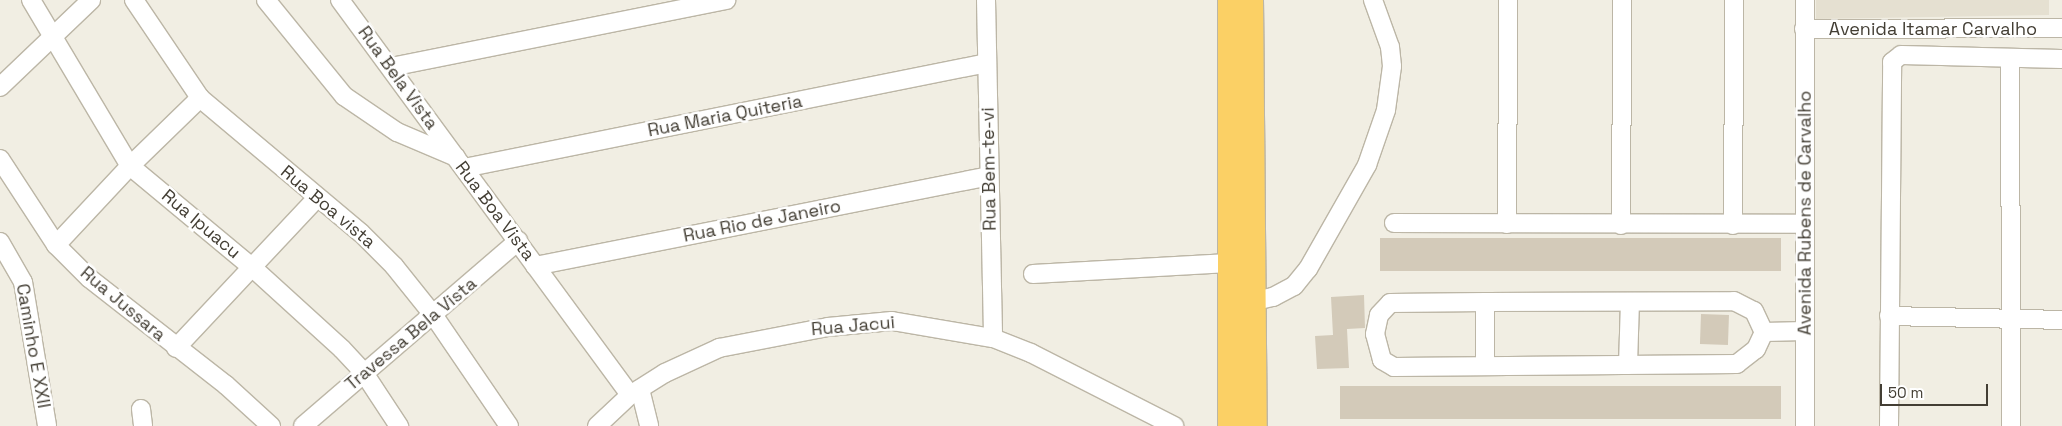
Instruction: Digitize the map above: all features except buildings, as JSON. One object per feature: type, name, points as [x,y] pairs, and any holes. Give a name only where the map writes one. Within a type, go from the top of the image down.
[{"type":"highway","points":[[1231,0],[1229,263],[1231,426]]},
{"type":"highway","points":[[1250,0],[1251,302],[1254,426]]},
{"type":"street","name":"Rua Ipuacu","points":[[31,0],[51,38],[130,166],[253,268],[364,373],[399,426]]},
{"type":"street","points":[[0,87],[91,0]]},
{"type":"street","name":"Rua Boa vista","points":[[134,0],[200,98],[379,249],[434,316],[509,426]]},
{"type":"street","name":"Rua Boa Vista","points":[[266,0],[344,96],[397,132],[460,163],[535,266],[635,392]]},
{"type":"street","name":"Rua Bela Vista","points":[[340,0],[460,163]]},
{"type":"street","points":[[391,67],[726,0]]},
{"type":"street","name":"Rua Bem-te-vi","points":[[986,0],[988,176],[993,338]]},
{"type":"street","points":[[1251,302],[1273,297],[1294,286],[1308,270],[1367,165],[1386,110],[1392,66],[1390,47],[1374,0]]},
{"type":"street","points":[[1506,224],[1508,0]]},
{"type":"street","points":[[1621,225],[1622,0]]},
{"type":"street","points":[[1734,0],[1734,225]]},
{"type":"street","name":"Avenida Rubens de Carvalho","points":[[1805,0],[1805,426]]},
{"type":"street","name":"Avenida Itamar Carvalho","points":[[1804,29],[2062,28]]},
{"type":"street","points":[[1889,426],[1892,62],[1900,55],[2062,59]]},
{"type":"street","points":[[2010,58],[2011,426]]},
{"type":"street","name":"Rua Maria Quiteria","points":[[460,163],[987,63]]},
{"type":"street","points":[[56,245],[130,166],[200,98]]},
{"type":"street","name":"Rua Jussara","points":[[0,159],[56,245],[89,278],[176,348],[226,385],[271,426]]},
{"type":"street","name":"Rua Rio de Janeiro","points":[[535,266],[988,176]]},
{"type":"street","points":[[176,348],[317,198]]},
{"type":"street","points":[[1394,223],[1805,224]]},
{"type":"street","name":"Travessa Bela Vista","points":[[303,426],[434,316],[518,241]]},
{"type":"street","name":"Caminho E XXII","points":[[0,242],[23,282],[47,426]]},
{"type":"street","points":[[1033,274],[1229,263]]},
{"type":"street","points":[[1486,302],[1743,303],[1754,311],[1764,332],[1756,349],[1737,364],[1485,366],[1390,366],[1380,356],[1375,334],[1379,315],[1390,303],[1486,302]]},
{"type":"street","points":[[1485,366],[1486,302]]},
{"type":"street","points":[[1628,365],[1630,302]]},
{"type":"street","points":[[1889,316],[2062,320]]},
{"type":"street","name":"Rua Jacui","points":[[597,426],[635,392],[690,359],[719,348],[828,327],[892,321],[993,338],[1031,353],[1174,426]]},
{"type":"street","points":[[1764,332],[1805,331]]},
{"type":"street","points":[[635,392],[649,426]]},
{"type":"shaded area","points":[[1816,0],[2049,0],[2049,15],[1816,19]]}]
